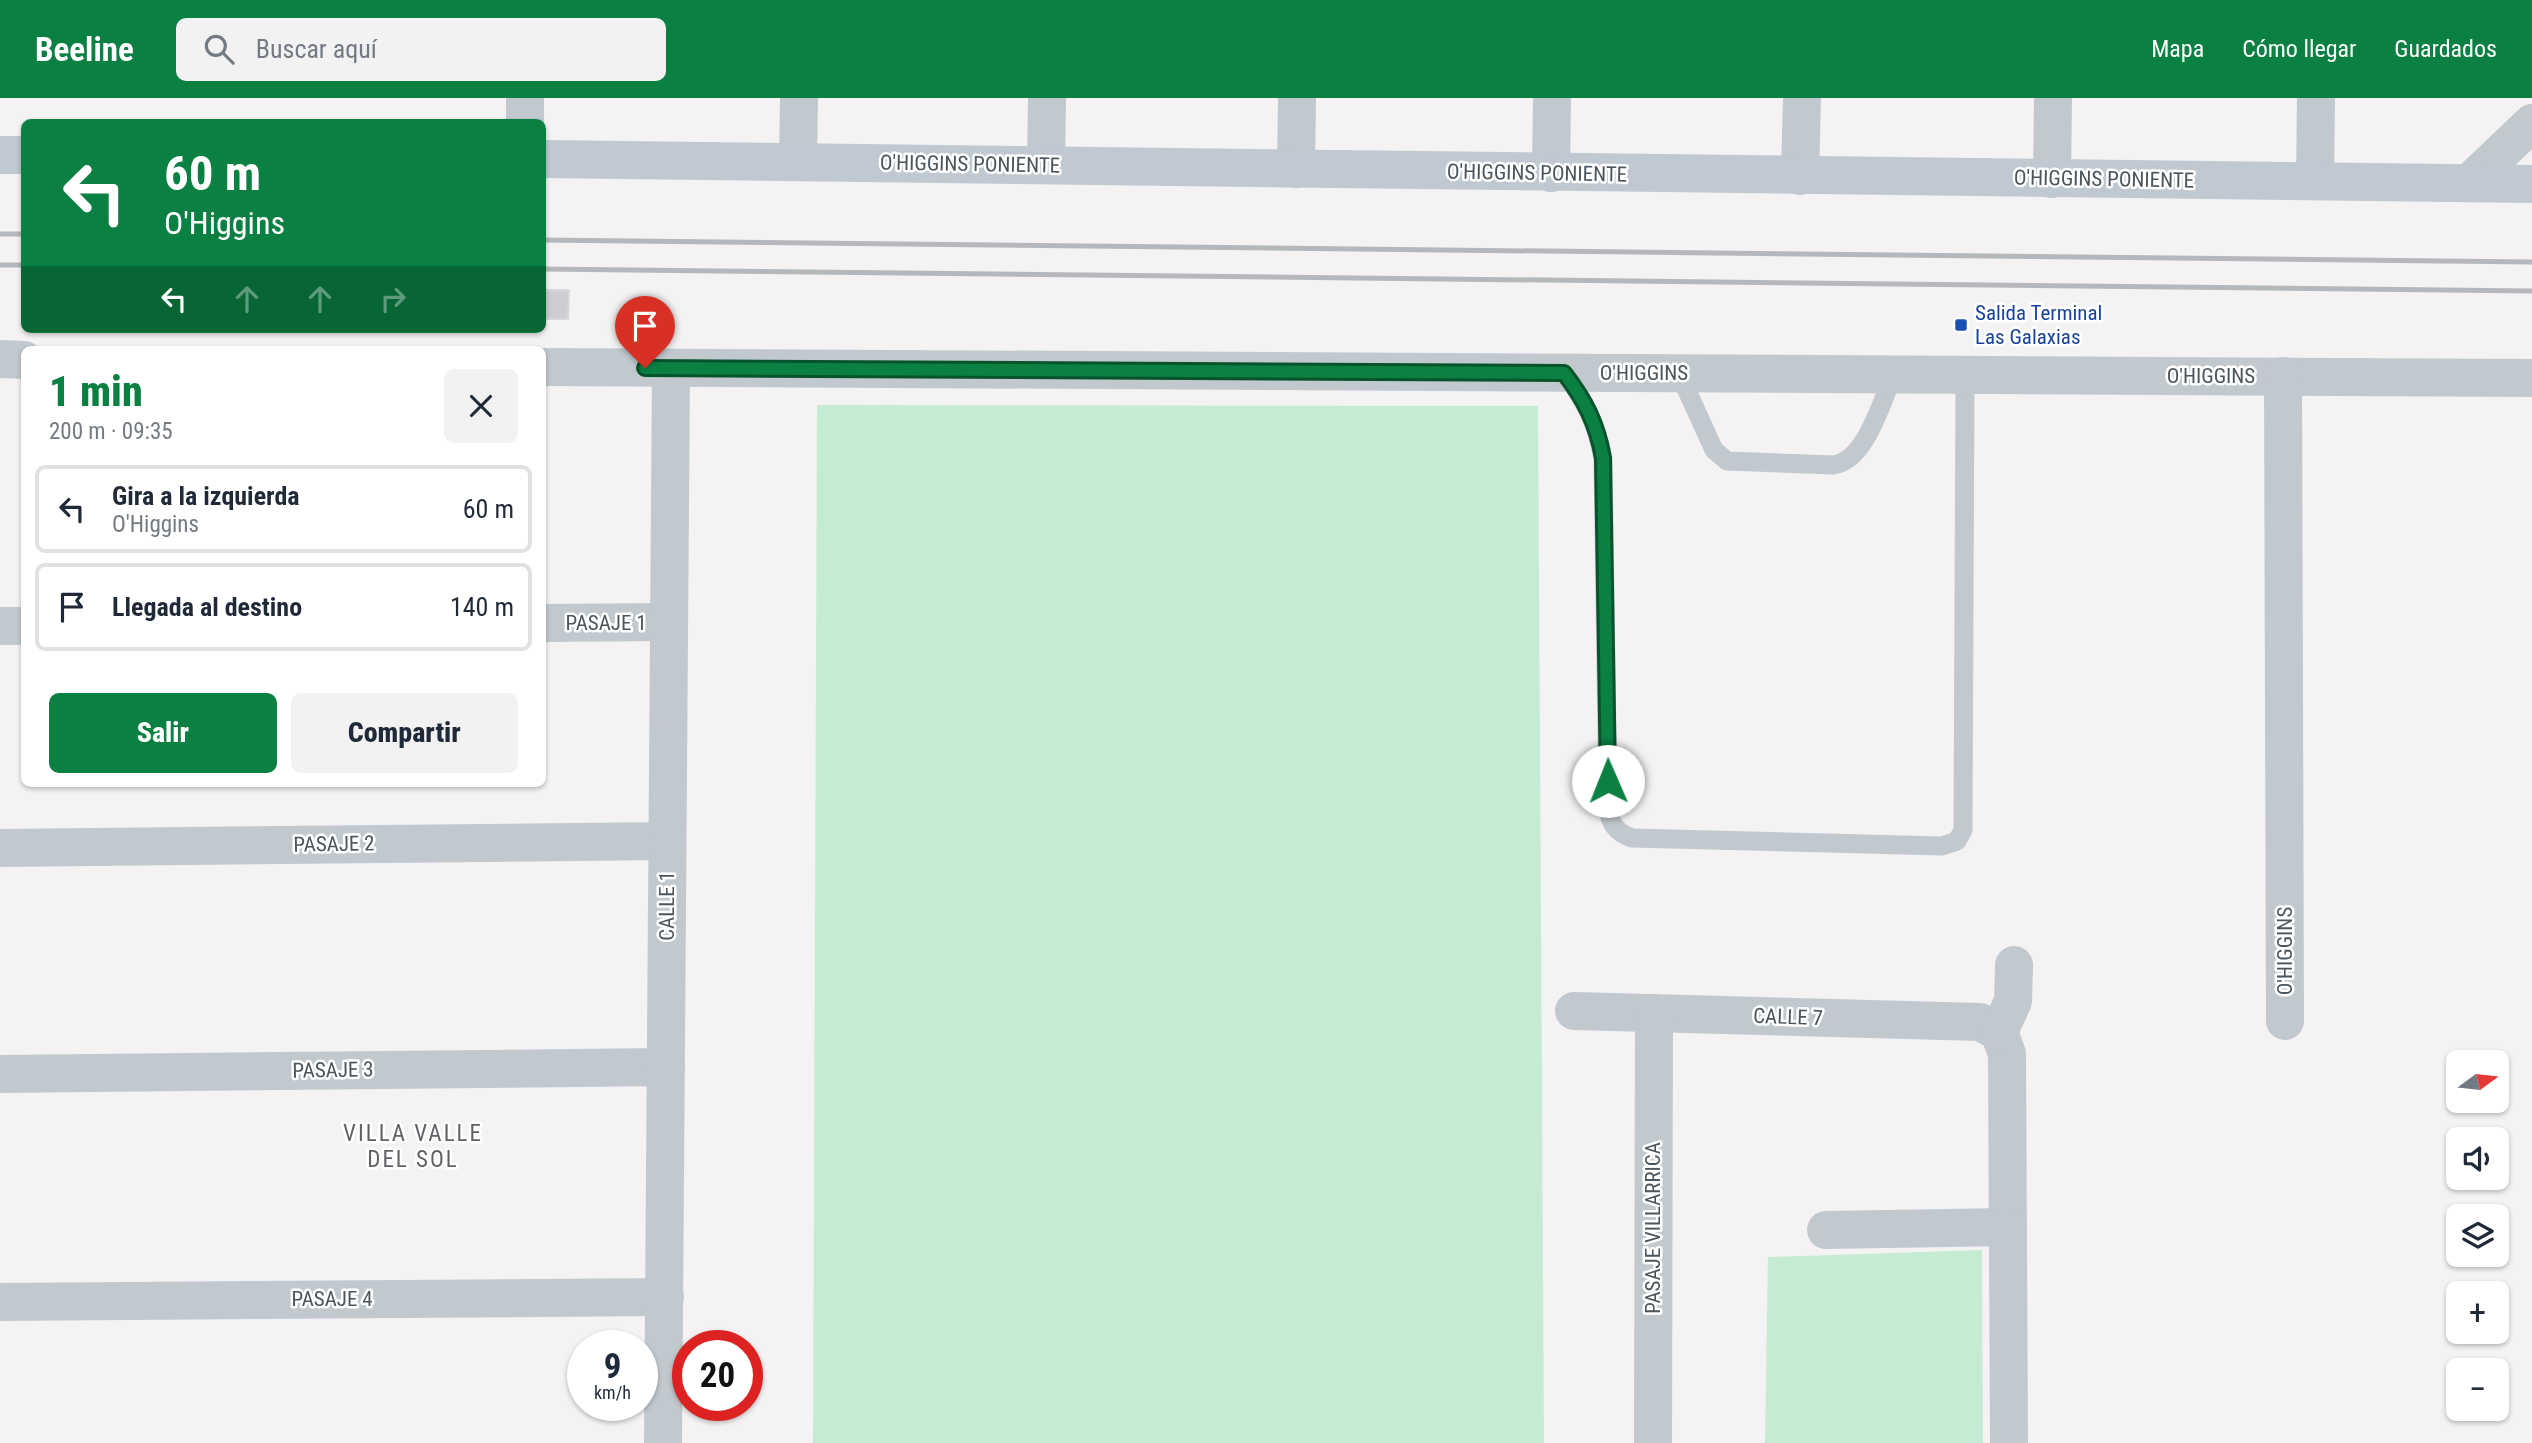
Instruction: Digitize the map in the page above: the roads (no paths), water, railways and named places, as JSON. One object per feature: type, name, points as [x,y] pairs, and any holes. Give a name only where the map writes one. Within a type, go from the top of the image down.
[{"type":"street","points":[[525,98],[525,119]]},
{"type":"street","points":[[798,161],[799,98]]},
{"type":"street","points":[[1046,165],[1047,98]]},
{"type":"street","points":[[1296,169],[1297,98]]},
{"type":"street","points":[[1551,173],[1552,98]]},
{"type":"street","points":[[1800,176],[1801,98]]},
{"type":"street","points":[[2052,179],[2053,98]]},
{"type":"street","points":[[2315,181],[2316,98]]},
{"type":"street","points":[[2469,183],[2532,124]]},
{"type":"street","points":[[0,155],[21,155]]},
{"type":"street","name":"O'HIGGINS PONIENTE","points":[[546,159],[2532,184]]},
{"type":"street","points":[[0,359],[21,360]]},
{"type":"street","name":"O'HIGGINS","points":[[546,367],[2532,378]]},
{"type":"street","name":"CALLE 1","points":[[663,1443],[671,369]]},
{"type":"street","name":"O'HIGGINS","points":[[2283,376],[2285,1021]]},
{"type":"street","name":"PASAJE 1","points":[[546,623],[668,622]]},
{"type":"street","points":[[0,626],[21,626]]},
{"type":"street","name":"PASAJE 2","points":[[0,848],[667,841]]},
{"type":"street","points":[[2009,1443],[2007,1054],[1999,1032],[2013,1001],[2014,965]]},
{"type":"street","name":"CALLE 7","points":[[1574,1011],[1979,1022],[1999,1032]]},
{"type":"street","name":"PASAJE VILLARRICA","points":[[1653,1443],[1654,1013]]},
{"type":"street","name":"PASAJE 3","points":[[0,1074],[666,1067]]},
{"type":"street","points":[[1826,1230],[2008,1227]]},
{"type":"street","name":"PASAJE 4","points":[[0,1302],[664,1297]]},
{"type":"lane","points":[[1564,373],[1595,422],[1603,458],[1608,808],[1609,819],[1616,829],[1632,838],[1942,846],[1957,841],[1963,830],[1965,375]]},
{"type":"lane","points":[[1679,373],[1714,450],[1727,461],[1735,464],[1833,465],[1849,461],[1860,450],[1894,374]]},
{"type":"railway","points":[[0,234],[21,234]]},
{"type":"railway","points":[[546,240],[2532,262]]},
{"type":"railway","points":[[0,265],[21,265]]},
{"type":"railway","points":[[546,269],[2532,291]]},
{"type":"place","name":"Salida Terminal Las Galaxias","points":[[1961,325]]},
{"type":"district","name":"VILLA VALLE DEL SOL","points":[[413,1146]]}]
